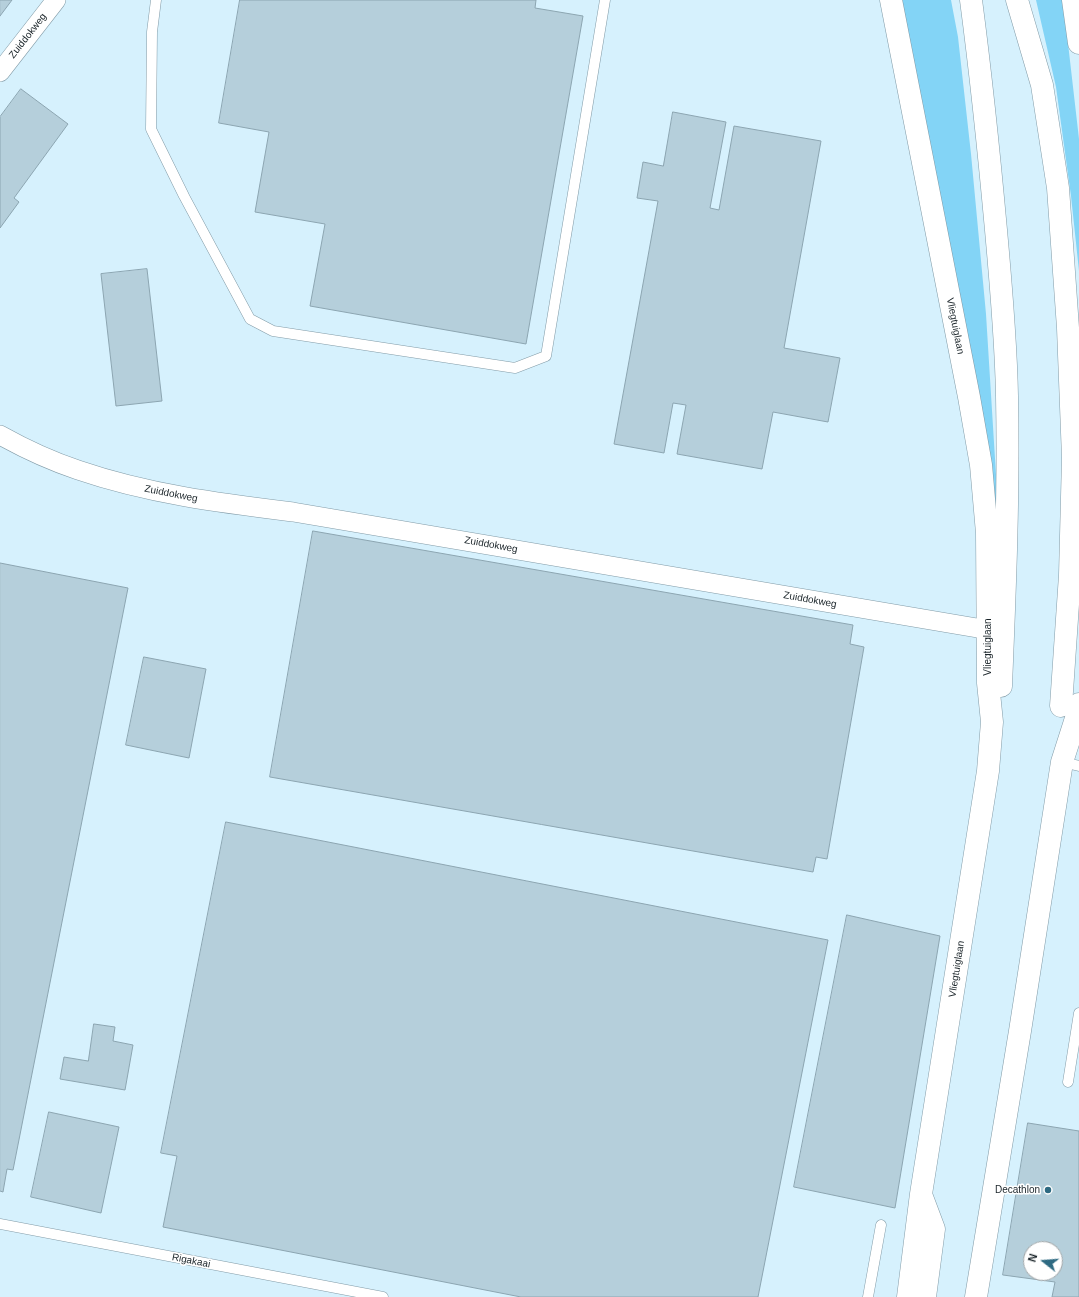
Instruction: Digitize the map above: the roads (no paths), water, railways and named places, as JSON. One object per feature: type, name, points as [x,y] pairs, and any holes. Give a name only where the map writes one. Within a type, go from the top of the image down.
[{"type":"main road","name":"Vliegtuiglaan","points":[[891,0],[968,390],[981,465],[987,533],[989,630],[988,683],[992,722],[988,771],[921,1194],[908,1297]]},
{"type":"main road","points":[[971,0],[992,178],[1004,317],[1007,394],[1007,558],[1001,686],[992,722]]},
{"type":"main road","points":[[976,1297],[1020,1031],[1071,764],[1072,707],[1070,575],[1072,458],[1068,328],[1058,188],[1044,92],[1018,0]]},
{"type":"main road","points":[[1074,0],[1079,43]]},
{"type":"main road","points":[[921,1194],[934,1229],[925,1297]]},
{"type":"street","name":"Zuiddokweg","points":[[0,72],[56,0]]},
{"type":"street","name":"Zuiddokweg","points":[[0,435],[30,451],[78,470],[145,489],[210,502],[309,514],[989,630]]},
{"type":"lane","points":[[156,0],[152,32],[151,129],[184,196],[250,319],[273,331],[515,368],[546,356],[606,0]]},
{"type":"lane","points":[[1068,1082],[1079,1013]]},
{"type":"lane","name":"Rigakaai","points":[[0,1224],[383,1297]]},
{"type":"lane","points":[[868,1297],[881,1225]]},
{"type":"place","name":"Decathlon","points":[[1048,1190]]}]
